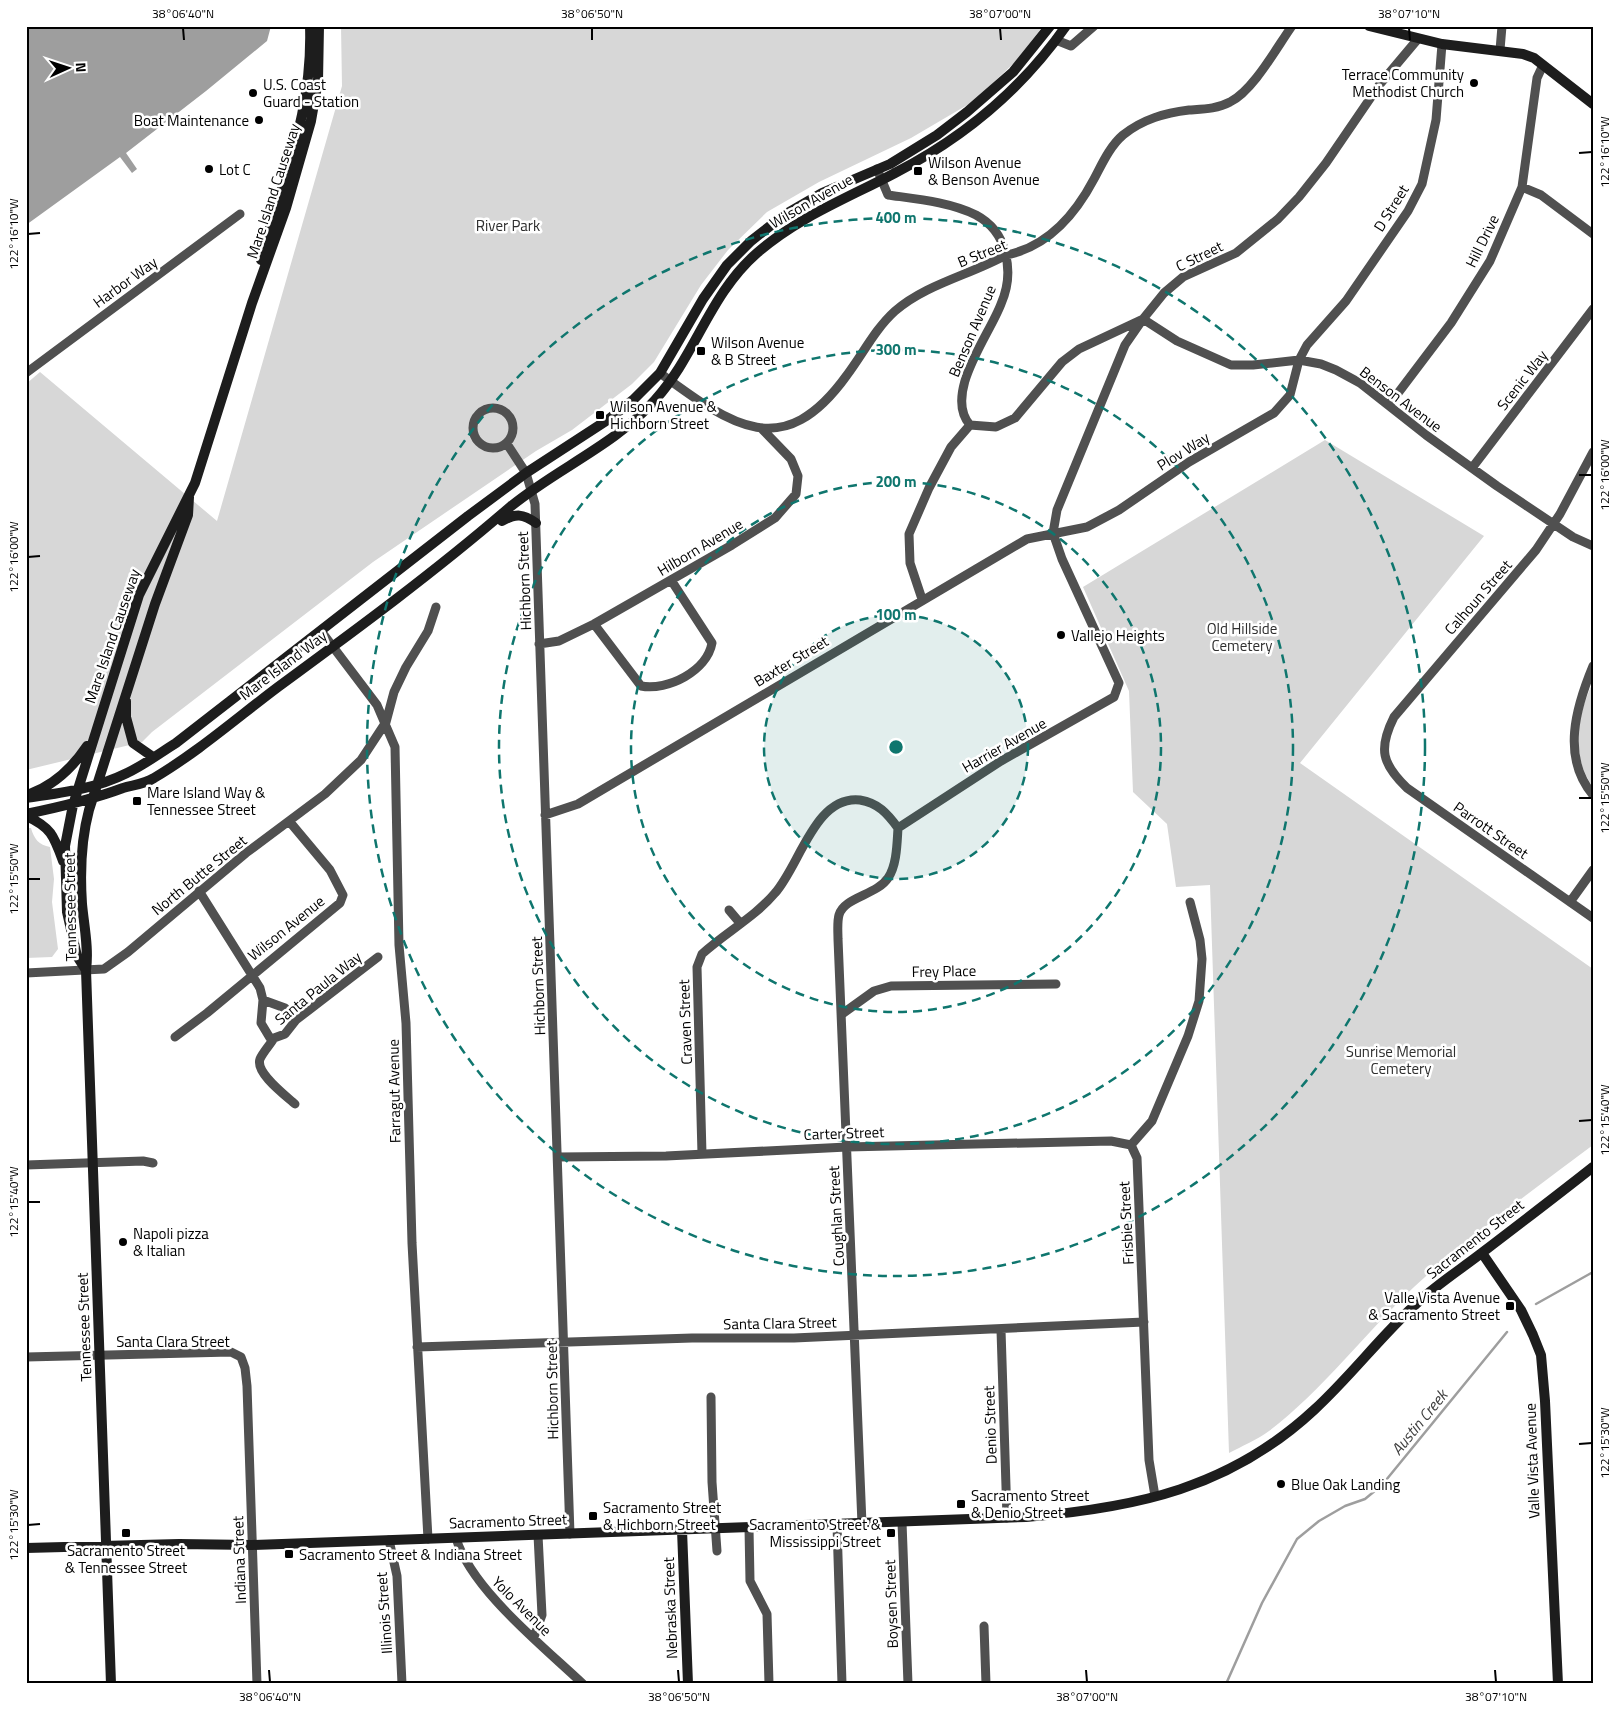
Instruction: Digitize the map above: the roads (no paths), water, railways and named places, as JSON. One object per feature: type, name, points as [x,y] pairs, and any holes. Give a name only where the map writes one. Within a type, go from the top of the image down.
[{"type":"main road","name":"Mare Island Causeway","points":[[252,303],[264,251],[303,119],[310,63],[310,26]]},
{"type":"main road","name":"Mare Island Causeway","points":[[76,790],[139,595],[179,511],[189,497],[202,463],[252,303],[286,208],[311,121],[318,72],[319,26]]},
{"type":"main road","name":"Wilson Avenue","points":[[526,473],[609,419],[647,388],[660,373],[703,299],[727,265],[751,241],[784,215],[807,202],[890,164],[937,135],[1013,72],[1050,26]]},
{"type":"main road","name":"Wilson Avenue","points":[[533,490],[622,429],[656,400],[670,380],[711,308],[735,276],[753,257],[790,227],[921,158],[973,124],[1020,82],[1066,26]]},
{"type":"main road","points":[[1369,26],[1417,40],[1524,54],[1544,65],[1593,104]]},
{"type":"main road","name":"Mare Island Way","points":[[26,796],[76,790],[96,785],[127,773],[189,734],[526,473]]},
{"type":"main road","name":"Mare Island Way","points":[[26,815],[92,800],[151,780],[333,646],[488,528],[533,490]]},
{"type":"main road","name":"Mare Island Causeway","points":[[96,785],[126,690],[188,515],[189,497]]},
{"type":"main road","points":[[488,528],[513,514],[522,515],[536,523]]},
{"type":"main road","points":[[126,690],[126,718],[133,743],[153,757]]},
{"type":"main road","points":[[26,796],[50,784],[64,774],[77,760],[94,735]]},
{"type":"main road","name":"Tennessee Street","points":[[96,785],[85,826],[82,902],[88,958],[86,970],[111,1684]]},
{"type":"main road","name":"Tennessee Street","points":[[76,790],[68,825],[65,866],[67,912],[77,956],[86,970]]},
{"type":"main road","points":[[26,815],[45,825],[50,831],[65,866]]},
{"type":"main road","name":"Sacramento Street","points":[[26,1548],[107,1548],[179,1544],[252,1545],[1007,1518],[1091,1512],[1182,1490],[1216,1477],[1275,1442],[1332,1393],[1391,1328],[1418,1302],[1593,1167]]},
{"type":"main road","name":"Valle Vista Avenue","points":[[1482,1252],[1522,1310],[1541,1355],[1545,1401],[1558,1684]]},
{"type":"main road","name":"Nebraska Street","points":[[682,1530],[688,1684]]},
{"type":"street","points":[[1056,40],[1071,46],[1094,26]]},
{"type":"street","name":"B Street","points":[[660,373],[737,424],[762,429],[798,423],[813,413],[847,376],[878,330],[903,305],[924,292],[1006,255],[1021,253],[1056,231],[1071,218],[1078,208],[1110,151],[1122,136],[1136,126],[1161,114],[1213,108],[1231,102],[1247,87],[1292,26]]},
{"type":"street","points":[[1500,50],[1502,26]]},
{"type":"street","name":"C Street","points":[[1053,533],[1057,510],[1125,345],[1143,319],[1164,293],[1183,277],[1236,253],[1278,219],[1299,197],[1326,163],[1380,84],[1417,40]]},
{"type":"street","name":"D Street","points":[[1300,360],[1307,345],[1351,293],[1408,211],[1422,184],[1436,120],[1442,44]]},
{"type":"street","name":"Hill Drive","points":[[1390,405],[1469,298],[1490,261],[1522,187],[1538,78],[1544,65]]},
{"type":"street","name":"Benson Avenue","points":[[877,169],[888,194],[965,210],[989,223],[1002,240],[1008,276],[1002,304],[963,387],[961,412],[970,425]]},
{"type":"street","points":[[1522,187],[1542,195],[1593,234]]},
{"type":"street","name":"Harbor Way","points":[[26,373],[240,214]]},
{"type":"street","name":"Scenic Way","points":[[1472,468],[1593,309]]},
{"type":"street","name":"Benson Avenue","points":[[1143,319],[1177,341],[1231,365],[1253,365],[1300,360],[1321,364],[1336,370],[1360,383],[1426,435],[1472,468],[1554,524],[1593,546]]},
{"type":"street","points":[[922,598],[910,563],[909,534],[928,488],[951,447],[970,425],[996,427],[1015,418],[1035,397],[1062,362],[1079,348],[1143,319]]},
{"type":"street","name":"Plov Way","points":[[1053,533],[1087,527],[1119,510],[1189,462],[1274,413],[1290,395],[1300,360]]},
{"type":"street","points":[[492,408],[507,413],[514,425],[512,437],[507,444],[494,448],[486,447],[477,440],[473,431],[478,415],[492,408]]},
{"type":"street","name":"Hilborn Avenue","points":[[540,644],[559,641],[594,624],[775,518],[796,494],[798,476],[790,459],[762,429]]},
{"type":"street","name":"Hichborn Street","points":[[507,444],[526,473],[533,490],[536,523],[570,1534]]},
{"type":"street","name":"Calhoun Street","points":[[1385,755],[1385,736],[1394,717],[1536,550],[1554,524],[1593,452]]},
{"type":"street","name":"Baxter Street","points":[[545,815],[578,804],[922,598],[1027,539],[1053,533]]},
{"type":"street","name":"Harrier Avenue","points":[[898,828],[1001,761],[1114,697],[1119,683],[1062,559],[1053,533]]},
{"type":"street","points":[[594,624],[641,686],[650,688],[669,684],[702,665],[710,654],[712,643],[671,580]]},
{"type":"street","points":[[290,821],[361,760],[386,722],[394,692],[406,667],[428,631],[436,607]]},
{"type":"street","name":"Farragut Avenue","points":[[321,631],[377,705],[386,722],[395,747],[399,945],[406,1023],[417,1347],[428,1539]]},
{"type":"street","points":[[1593,666],[1577,716],[1574,753],[1577,768],[1593,795]]},
{"type":"street","name":"Parrott Street","points":[[1385,755],[1392,774],[1407,788],[1593,918]]},
{"type":"street","name":"Craven Street","points":[[702,1154],[697,967],[702,954],[774,895],[821,816],[833,806],[852,800],[872,802],[886,812],[898,828]]},
{"type":"street","name":"North Butte Street","points":[[26,973],[104,969],[128,952],[198,891],[290,821]]},
{"type":"street","name":"Wilson Avenue","points":[[175,1037],[331,913],[340,903],[343,895],[330,870],[290,821]]},
{"type":"street","name":"Coughlan Street","points":[[862,1524],[838,939],[839,915],[843,908],[853,900],[882,886],[890,876],[898,828]]},
{"type":"street","points":[[1570,902],[1593,870]]},
{"type":"street","points":[[198,891],[260,988],[263,1000],[262,1023],[270,1038],[274,1038],[260,1059],[259,1068],[264,1076],[295,1104]]},
{"type":"street","points":[[1131,1145],[1152,1121],[1188,1036],[1202,990],[1200,940],[1190,902]]},
{"type":"street","points":[[729,910],[740,922]]},
{"type":"street","name":"Santa Paula Way","points":[[274,1038],[286,1034],[296,1020],[378,957]]},
{"type":"street","name":"Frey Place","points":[[842,1014],[874,991],[891,986],[1056,984]]},
{"type":"street","points":[[263,1000],[284,1008],[296,1020]]},
{"type":"street","name":"Carter Street","points":[[558,1157],[702,1154],[847,1147],[1110,1141],[1131,1145]]},
{"type":"street","name":"Frisbie Street","points":[[1131,1145],[1136,1158],[1149,1460],[1155,1496]]},
{"type":"street","points":[[26,1165],[143,1161],[153,1163]]},
{"type":"street","name":"Santa Clara Street","points":[[417,1347],[855,1336],[1144,1322]]},
{"type":"street","name":"Denio Street","points":[[1001,1330],[1007,1518]]},
{"type":"street","name":"Santa Clara Street","points":[[26,1357],[231,1352],[241,1357],[247,1386],[248,1435]]},
{"type":"street","points":[[711,1397],[717,1551]]},
{"type":"street","name":"Indiana Street","points":[[248,1435],[257,1684]]},
{"type":"street","name":"Boysen Street","points":[[902,1522],[908,1684]]},
{"type":"street","points":[[837,1525],[842,1684]]},
{"type":"street","points":[[749,1528],[750,1581],[767,1614],[769,1684]]},
{"type":"street","points":[[534,1637],[542,1615],[538,1535]]},
{"type":"street","name":"Yolo Avenue","points":[[456,1538],[468,1568],[483,1586],[583,1684]]},
{"type":"street","name":"Illinois Street","points":[[394,1540],[402,1684]]},
{"type":"street","points":[[984,1626],[986,1684]]},
{"type":"waterway","name":"Austin Creek","points":[[1536,1304],[1593,1272]]},
{"type":"waterway","name":"Austin Creek","points":[[1226,1684],[1262,1603],[1297,1539],[1319,1521],[1345,1506],[1365,1499],[1382,1485],[1507,1332]]},
{"type":"place","name":"Terrace Community Methodist Church","points":[[1474,83]]},
{"type":"place","name":"U.S. Coast Guard - Station","points":[[253,93]]},
{"type":"place","name":"Boat Maintenance","points":[[259,120]]},
{"type":"place","name":"Lot C","points":[[209,169]]},
{"type":"place","name":"Wilson Avenue & Benson Avenue","points":[[918,171]]},
{"type":"place","name":"Wilson Avenue & B Street","points":[[701,351]]},
{"type":"place","name":"Wilson Avenue & Hichborn Street","points":[[600,415]]},
{"type":"place","name":"Vallejo Heights","points":[[1061,635]]},
{"type":"place","name":"Mare Island Way & Tennessee Street","points":[[137,801]]},
{"type":"place","name":"Napoli pizza & Italian","points":[[123,1242]]},
{"type":"place","name":"Valle Vista Avenue & Sacramento Street","points":[[1510,1306]]},
{"type":"place","name":"Blue Oak Landing","points":[[1281,1484]]},
{"type":"place","name":"Sacramento Street & Denio Street","points":[[961,1504]]},
{"type":"place","name":"Sacramento Street & Hichborn Street","points":[[593,1516]]},
{"type":"place","name":"Sacramento Street & Tennessee Street","points":[[126,1533]]},
{"type":"place","name":"Sacramento Street & Mississippi Street","points":[[891,1533]]},
{"type":"place","name":"Sacramento Street & Indiana Street","points":[[289,1554]]},
{"type":"park label","name":"River Park","points":[[508,225]]},
{"type":"park label","name":"Old Hillside Cemetery","points":[[1242,636]]},
{"type":"park label","name":"Sunrise Memorial Cemetery","points":[[1401,1060]]}]
